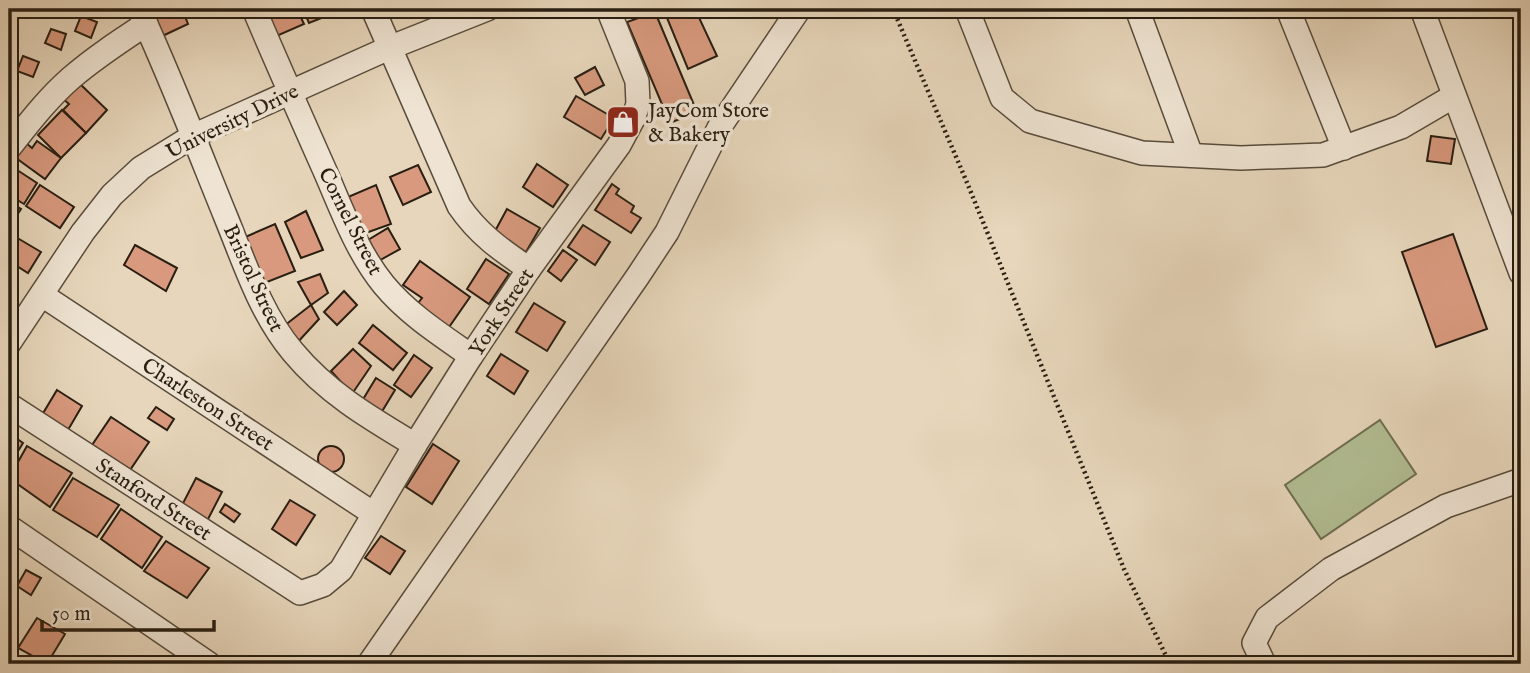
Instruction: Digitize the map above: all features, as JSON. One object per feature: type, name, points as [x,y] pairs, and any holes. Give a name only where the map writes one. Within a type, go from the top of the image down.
[{"type":"street","name":"Cornel Street","points":[[254,9],[289,92],[366,258],[384,285],[400,301],[471,356]]},
{"type":"street","points":[[373,9],[459,206],[472,226],[490,243],[529,269]]},
{"type":"street","name":"University Drive","points":[[9,343],[83,232],[112,195],[141,168],[193,136],[389,48],[486,9]]},
{"type":"street","name":"York Street","points":[[300,593],[323,585],[341,570],[471,356],[529,269],[619,145],[638,104],[637,81],[608,9]]},
{"type":"street","points":[[369,664],[667,232],[719,128],[799,9]]},
{"type":"street","points":[[967,9],[1002,98],[1030,121],[1142,153],[1241,158],[1323,155],[1401,127],[1454,96]]},
{"type":"street","points":[[1116,9],[1131,9]]},
{"type":"street","points":[[1137,9],[1191,155]]},
{"type":"street","points":[[1288,9],[1344,148]]},
{"type":"street","points":[[1422,9],[1521,273]]},
{"type":"street","points":[[9,148],[35,115],[70,79],[142,16]]},
{"type":"street","name":"Bristol Street","points":[[142,16],[255,288],[275,329],[330,390],[352,408],[415,445]]},
{"type":"street","name":"Charleston Street","points":[[42,295],[374,514]]},
{"type":"street","name":"Stanford Street","points":[[9,405],[300,593]]},
{"type":"street","points":[[1264,664],[1254,643],[1267,618],[1331,569],[1446,506],[1521,480]]},
{"type":"street","points":[[9,527],[209,664]]},
{"type":"path","points":[[893,9],[968,185],[1124,569],[1170,664]]},
{"type":"green space","points":[[1380,420],[1416,474],[1321,539],[1285,485]]},
{"type":"building","points":[[146,9],[182,9],[188,24],[156,39]]},
{"type":"building","points":[[261,9],[297,9],[304,24],[272,38]]},
{"type":"building","points":[[303,9],[344,9],[309,23]]},
{"type":"building","points":[[673,9],[695,9],[717,56],[688,69],[665,13]]},
{"type":"building","points":[[655,12],[697,112],[670,123],[627,22]]},
{"type":"building","points":[[81,16],[97,22],[91,38],[75,31]]},
{"type":"building","points":[[51,29],[66,34],[61,50],[45,43]]},
{"type":"building","points":[[23,56],[39,62],[33,77],[17,71]]},
{"type":"building","points":[[595,67],[604,85],[585,95],[575,78]]},
{"type":"building","points":[[78,82],[107,110],[86,133],[63,110],[69,104],[62,98]]},
{"type":"building","points":[[576,96],[614,118],[601,139],[564,117]]},
{"type":"building","points":[[62,110],[86,133],[61,158],[38,135]]},
{"type":"building","points":[[1431,136],[1455,139],[1451,164],[1427,161]]},
{"type":"building","points":[[37,141],[61,158],[45,179],[16,158],[26,143],[32,148]]},
{"type":"building","points":[[537,164],[568,185],[553,207],[523,187]]},
{"type":"building","points":[[418,165],[431,192],[403,205],[390,177]]},
{"type":"building","points":[[11,166],[37,183],[24,204],[9,195]]},
{"type":"building","points":[[612,184],[619,189],[616,194],[634,206],[631,212],[641,218],[631,233],[595,210]]},
{"type":"building","points":[[40,185],[74,207],[60,228],[26,206]]},
{"type":"building","points":[[376,185],[391,224],[363,234],[348,197]]},
{"type":"building","points":[[9,201],[21,209],[9,227]]},
{"type":"building","points":[[507,209],[540,228],[526,252],[494,233]]},
{"type":"building","points":[[306,211],[323,250],[301,258],[285,222]]},
{"type":"building","points":[[275,224],[295,271],[262,284],[243,238]]},
{"type":"building","points":[[583,225],[610,242],[595,265],[568,247]]},
{"type":"building","points":[[388,228],[400,249],[375,263],[363,243]]},
{"type":"building","points":[[1453,234],[1487,329],[1436,347],[1402,252]]},
{"type":"building","points":[[14,236],[41,252],[28,273],[9,261],[9,244]]},
{"type":"building","points":[[135,245],[177,268],[166,291],[124,265]]},
{"type":"building","points":[[563,250],[577,260],[561,281],[548,271]]},
{"type":"building","points":[[486,259],[509,274],[489,304],[467,289]]},
{"type":"building","points":[[420,261],[470,297],[447,330],[415,307],[422,298],[403,285]]},
{"type":"building","points":[[320,274],[328,293],[311,305],[298,282]]},
{"type":"building","points":[[344,291],[357,305],[337,325],[324,312]]},
{"type":"building","points":[[534,303],[565,322],[547,351],[516,332]]},
{"type":"building","points":[[311,305],[319,319],[296,344],[280,329]]},
{"type":"building","points":[[373,325],[407,353],[393,370],[359,343]]},
{"type":"building","points":[[353,349],[371,366],[352,394],[331,371]]},
{"type":"building","points":[[501,354],[528,371],[514,394],[487,376]]},
{"type":"building","points":[[414,355],[432,368],[411,397],[394,385]]},
{"type":"building","points":[[376,378],[395,390],[381,413],[362,401]]},
{"type":"building","points":[[57,390],[82,406],[68,430],[42,415]]},
{"type":"building","points":[[156,407],[174,419],[167,430],[148,418]]},
{"type":"building","points":[[111,417],[149,442],[126,476],[88,451]]},
{"type":"building","points":[[9,433],[23,443],[9,466]]},
{"type":"building","points":[[433,444],[459,461],[432,504],[406,487]]},
{"type":"building","points":[[27,446],[72,473],[50,507],[9,478]]},
{"type":"building","points":[[331,446],[341,449],[344,459],[341,469],[331,472],[321,469],[318,459],[321,449]]},
{"type":"building","points":[[73,478],[119,505],[97,537],[53,510]]},
{"type":"building","points":[[196,478],[222,492],[206,523],[180,509]]},
{"type":"building","points":[[290,500],[315,515],[296,545],[272,529]]},
{"type":"building","points":[[225,504],[240,514],[234,522],[220,512]]},
{"type":"building","points":[[121,509],[162,537],[142,568],[101,539]]},
{"type":"building","points":[[381,536],[405,551],[390,574],[365,558]]},
{"type":"building","points":[[166,541],[209,568],[187,598],[144,571]]},
{"type":"building","points":[[26,570],[41,578],[31,595],[17,586]]},
{"type":"building","points":[[37,618],[65,634],[47,664],[18,648]]},
{"type":"place","name":"JayCom Store & Bakery","points":[[623,122]]}]
